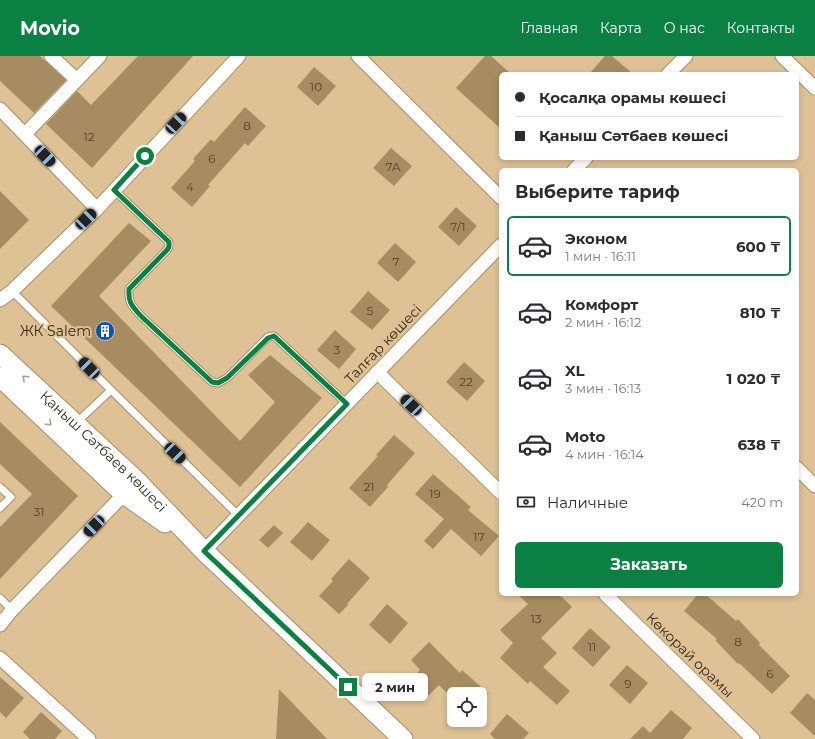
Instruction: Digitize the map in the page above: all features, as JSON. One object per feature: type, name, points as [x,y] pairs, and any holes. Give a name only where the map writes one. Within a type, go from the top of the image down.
[{"type":"street","points":[[51,56],[77,80]]},
{"type":"street","points":[[25,134],[100,56]]},
{"type":"street","points":[[0,300],[12,291],[97,209],[238,56]]},
{"type":"street","points":[[358,56],[499,196]]},
{"type":"street","points":[[670,72],[686,56]]},
{"type":"street","points":[[782,56],[798,72]]},
{"type":"street","points":[[799,72],[815,88]]},
{"type":"street","points":[[0,109],[97,209]]},
{"type":"street","points":[[576,168],[584,160]]},
{"type":"street","name":"Талғар көшесі","points":[[204,551],[499,247]]},
{"type":"street","name":"Қаныш Сәтбаев көшесі","points":[[0,354],[75,424],[131,488]]},
{"type":"street","points":[[377,372],[499,491]]},
{"type":"street","name":"Қаныш Сәтбаев көшесі","points":[[0,378],[204,551],[403,739]]},
{"type":"street","points":[[799,470],[815,486]]},
{"type":"street","points":[[0,625],[12,610],[131,488]]},
{"type":"street","name":"Көкорай орамы","points":[[607,596],[753,739]]},
{"type":"street","points":[[0,658],[89,739]]},
{"type":"lane","points":[[114,190],[169,242],[169,247],[167,250],[129,289],[128,297],[131,306],[212,382],[218,383],[227,378],[268,338],[274,336],[347,404]]},
{"type":"lane","points":[[12,291],[239,516]]},
{"type":"lane","points":[[75,424],[111,390]]},
{"type":"lane","points":[[0,487],[11,497],[0,508]]},
{"type":"lane","points":[[0,598],[12,610]]},
{"type":"building","points":[[0,56],[40,56],[66,80],[34,113],[0,81]]},
{"type":"building","points":[[138,56],[193,56],[92,168],[46,124],[77,91],[91,105]]},
{"type":"building","points":[[485,56],[491,56],[509,72],[499,72],[499,127],[456,88]]},
{"type":"building","points":[[605,56],[612,56],[631,72],[591,72]]},
{"type":"building","points":[[314,67],[336,86],[318,106],[297,87]]},
{"type":"building","points":[[245,107],[266,126],[248,146],[245,143],[208,185],[210,186],[192,207],[171,188],[195,161],[193,159],[211,139],[214,142]]},
{"type":"building","points":[[391,148],[412,166],[394,186],[373,168]]},
{"type":"building","points":[[0,191],[29,220],[0,249]]},
{"type":"building","points":[[456,207],[477,226],[459,246],[438,227]]},
{"type":"building","name":"ЖК Salem","points":[[129,223],[151,241],[99,296],[240,441],[275,402],[248,375],[270,355],[322,398],[240,487],[51,306]]},
{"type":"building","points":[[395,243],[416,262],[398,282],[377,263]]},
{"type":"building","points":[[368,291],[390,310],[372,330],[350,312]]},
{"type":"building","points":[[335,330],[356,349],[339,369],[317,350]]},
{"type":"building","points":[[464,362],[485,381],[467,401],[446,382]]},
{"type":"building","points":[[0,422],[78,496],[0,579],[0,527],[32,494],[0,464]]},
{"type":"building","points":[[394,435],[415,453],[370,507],[349,488],[378,456],[376,455]]},
{"type":"building","points":[[433,474],[471,507],[468,510],[499,536],[481,556],[451,529],[433,549],[424,541],[444,519],[415,494]]},
{"type":"building","points":[[308,522],[330,540],[312,561],[290,542]]},
{"type":"building","points":[[274,525],[283,533],[268,548],[259,540]]},
{"type":"building","points":[[349,559],[370,578],[339,614],[319,596],[333,581],[331,579]]},
{"type":"building","points":[[519,596],[561,596],[572,607],[541,638],[557,653],[543,667],[570,691],[557,705],[530,681],[528,684],[500,658],[513,643],[500,630],[528,604]]},
{"type":"building","points":[[696,596],[707,596],[736,621],[738,619],[760,643],[759,645],[790,676],[772,694],[739,663],[738,664],[715,640],[717,639],[684,611]]},
{"type":"building","points":[[387,604],[408,623],[390,644],[369,625]]},
{"type":"building","points":[[590,628],[611,647],[593,667],[572,648]]},
{"type":"building","points":[[429,642],[460,673],[462,670],[481,687],[447,687],[447,693],[439,685],[427,697],[410,680],[420,670],[411,660]]},
{"type":"building","points":[[627,665],[648,683],[630,704],[609,685]]},
{"type":"building","points":[[0,677],[24,698],[6,718],[0,712]]},
{"type":"building","points":[[279,689],[327,739],[276,739]]},
{"type":"building","points":[[807,693],[815,700],[815,736],[790,713]]},
{"type":"building","points":[[671,710],[692,728],[683,739],[630,739],[643,726],[650,733]]},
{"type":"building","points":[[41,712],[62,731],[55,739],[30,739],[23,732]]},
{"type":"building","points":[[507,714],[529,733],[523,739],[495,739],[490,734]]},
{"type":"place","name":"ЖК Salem","points":[[105,331]]},
{"type":"route","points":[[145,156],[114,190],[169,242],[169,247],[129,289],[128,297],[131,306],[212,382],[218,383],[227,378],[270,336],[274,336],[347,404],[204,551],[348,687]]}]
